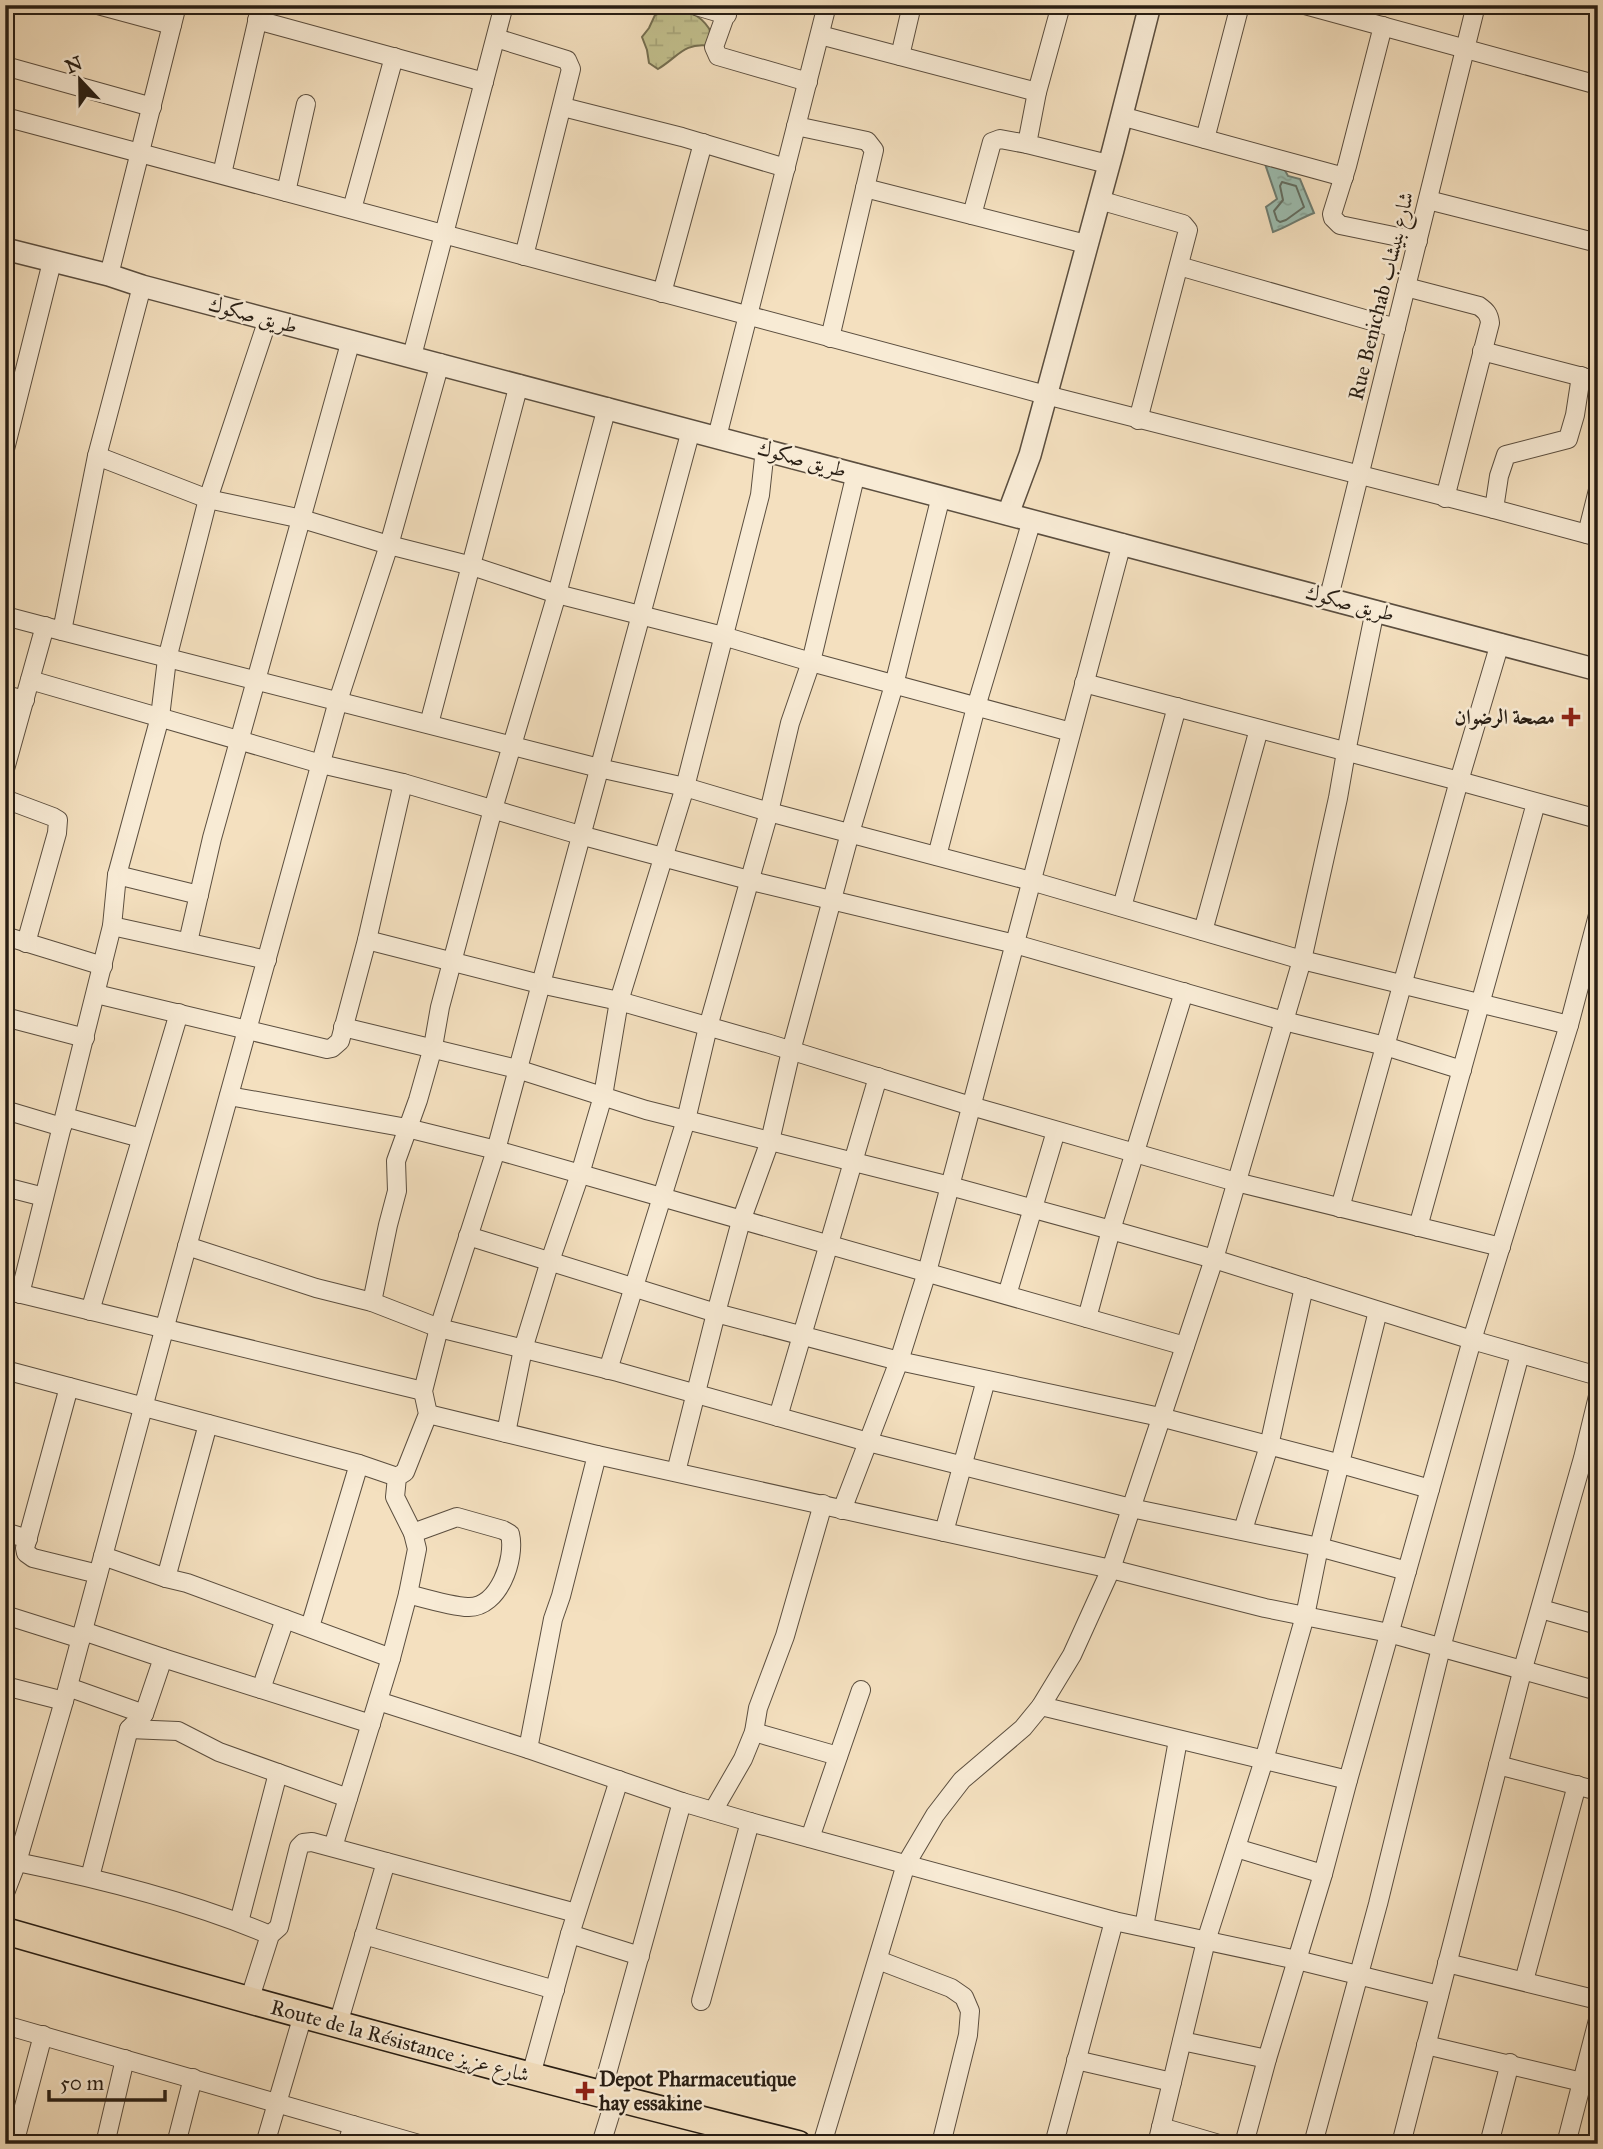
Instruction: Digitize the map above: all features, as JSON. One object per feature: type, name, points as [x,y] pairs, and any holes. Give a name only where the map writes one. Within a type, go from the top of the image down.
[{"type":"main road","name":"Route de la Résistance شارع عزيز","points":[[5,1931],[249,2001],[608,2097],[797,2144]]},
{"type":"street","points":[[98,5],[172,25]]},
{"type":"street","points":[[109,275],[177,5]]},
{"type":"street","points":[[412,356],[504,5]]},
{"type":"street","points":[[693,5],[728,10],[714,47],[718,56],[808,82]]},
{"type":"street","points":[[717,437],[827,5]]},
{"type":"street","points":[[900,56],[912,5]]},
{"type":"street","points":[[1027,144],[1037,92],[1061,5]]},
{"type":"street","points":[[1008,514],[1030,456],[1150,5]]},
{"type":"street","points":[[1205,139],[1240,5]]},
{"type":"street","points":[[1305,5],[1598,85]]},
{"type":"street","name":"Rue Benichab شارع بنيشاب","points":[[1329,597],[1476,5]]},
{"type":"street","points":[[222,174],[259,13],[394,57],[484,82]]},
{"type":"street","points":[[1383,26],[1332,214],[1336,222],[1418,241]]},
{"type":"street","points":[[820,35],[1037,92]]},
{"type":"street","points":[[496,37],[567,60],[571,69],[524,256]]},
{"type":"street","points":[[352,209],[394,57]]},
{"type":"street","points":[[5,66],[152,107]]},
{"type":"street","points":[[286,191],[306,104]]},
{"type":"street","points":[[563,107],[703,143],[786,168]]},
{"type":"street","points":[[1121,116],[1344,177]]},
{"type":"street","points":[[5,117],[1046,396],[1593,536],[1598,489]]},
{"type":"street","points":[[796,126],[867,141],[874,150],[830,338]]},
{"type":"street","points":[[972,215],[992,142],[1000,139],[1108,163]]},
{"type":"street","points":[[662,293],[703,143]]},
{"type":"street","points":[[865,188],[1086,244]]},
{"type":"street","points":[[1100,200],[1183,224],[1188,234],[1138,420]]},
{"type":"street","points":[[1428,200],[1598,243]]},
{"type":"street","name":"طريق صكوك","points":[[5,249],[1598,670]]},
{"type":"street","points":[[5,449],[52,261]]},
{"type":"street","points":[[1180,266],[1396,328]]},
{"type":"street","points":[[5,769],[30,680],[53,629],[142,286]]},
{"type":"street","points":[[1406,287],[1479,306],[1486,311],[1490,323],[1445,498]]},
{"type":"street","points":[[268,319],[208,499],[167,659],[160,717],[117,875],[113,926],[44,1197],[13,1292],[424,1391]]},
{"type":"street","points":[[188,942],[212,838],[351,340]]},
{"type":"street","points":[[1482,351],[1589,379],[1574,415],[1568,439],[1506,455],[1499,476],[1494,509]]},
{"type":"street","points":[[5,1894],[14,1850],[66,1694],[338,701],[389,545],[440,363]]},
{"type":"street","points":[[429,724],[519,384]]},
{"type":"street","points":[[372,1302],[397,1191],[396,1161],[433,1048],[440,1007],[493,809],[557,594],[607,407]]},
{"type":"street","points":[[333,1847],[391,1658],[417,1549],[414,1533],[395,1497],[397,1478],[405,1472],[428,1414],[424,1391],[439,1328],[496,1150],[691,430]]},
{"type":"street","points":[[506,1433],[523,1349],[603,1096],[620,1001],[685,787],[760,495],[765,449]]},
{"type":"street","points":[[97,456],[208,499],[302,519],[472,566],[557,594],[723,636],[1071,732]]},
{"type":"street","points":[[608,1370],[686,1120],[708,1027],[769,812],[790,723],[811,662],[856,473]]},
{"type":"street","points":[[676,1472],[741,1221],[770,1141],[791,1051],[850,833],[894,685],[941,496]]},
{"type":"street","points":[[937,856],[976,707],[1032,520]]},
{"type":"street","points":[[842,1510],[899,1361],[927,1272],[1122,543]]},
{"type":"street","points":[[822,2144],[906,1864],[935,1815],[962,1780],[1023,1728],[1041,1706],[1072,1655],[1111,1569],[1214,1259],[1302,960],[1338,798],[1375,610]]},
{"type":"street","points":[[5,616],[599,768],[685,787],[769,812],[1031,881],[1302,960],[1569,1025]]},
{"type":"street","points":[[1340,1208],[1500,643]]},
{"type":"street","points":[[30,680],[580,835],[833,901],[1015,944],[1284,1021],[1385,1046],[1462,1070]]},
{"type":"street","points":[[1084,683],[1598,819]]},
{"type":"street","points":[[5,695],[25,700]]},
{"type":"street","points":[[1122,907],[1177,708]]},
{"type":"street","points":[[1203,931],[1259,729]]},
{"type":"street","points":[[96,994],[332,1048],[340,1041],[367,940],[403,783]]},
{"type":"street","points":[[5,799],[58,820],[57,833],[26,943]]},
{"type":"street","points":[[1418,1227],[1536,803]]},
{"type":"street","points":[[117,875],[199,895]]},
{"type":"street","points":[[1244,2144],[1323,1874],[1472,1340],[1569,1025],[1598,915]]},
{"type":"street","points":[[113,926],[267,960]]},
{"type":"street","points":[[5,936],[103,966]]},
{"type":"street","points":[[367,940],[540,984],[620,1001],[1236,1182],[1501,1247]]},
{"type":"street","points":[[1087,1318],[1184,992]]},
{"type":"street","points":[[90,1311],[179,1013]]},
{"type":"street","points":[[5,1017],[85,1038]]},
{"type":"street","points":[[343,1027],[517,1069],[686,1120],[950,1186],[1111,1230],[1598,1376]]},
{"type":"street","points":[[778,1417],[877,1077]]},
{"type":"street","points":[[229,1096],[407,1128],[496,1150],[1185,1346]]},
{"type":"street","points":[[5,1110],[141,1138]]},
{"type":"street","points":[[1007,1295],[1056,1130]]},
{"type":"street","points":[[5,1187],[44,1197]]},
{"type":"street","points":[[468,1236],[801,1336],[899,1361],[1160,1417],[1430,1489]]},
{"type":"street","points":[[187,1246],[316,1288],[372,1302],[439,1328],[608,1370],[868,1442],[1131,1508],[1319,1547],[1407,1571]]},
{"type":"street","points":[[1243,1530],[1269,1446],[1304,1287]]},
{"type":"street","points":[[1219,2144],[1159,2135],[1206,1941],[1264,1760],[1305,1616],[1319,1547],[1378,1311]]},
{"type":"street","points":[[1313,2144],[1520,1354]]},
{"type":"street","points":[[5,1370],[359,1464],[397,1478]]},
{"type":"street","points":[[944,1532],[986,1380]]},
{"type":"street","points":[[69,1387],[25,1548],[29,1556],[98,1574]]},
{"type":"street","points":[[1401,2144],[1522,1672],[1590,1460],[1598,1396]]},
{"type":"street","points":[[428,1414],[597,1455],[1389,1633],[1522,1672],[1596,1685]]},
{"type":"street","points":[[166,1578],[208,1424]]},
{"type":"street","points":[[528,1749],[553,1619],[597,1455]]},
{"type":"street","points":[[310,1627],[359,1464]]},
{"type":"street","points":[[713,1811],[743,1759],[754,1732],[758,1708],[785,1636],[823,1504]]},
{"type":"street","points":[[408,1594],[468,1608],[483,1604],[494,1595],[505,1578],[513,1544],[510,1534],[503,1530],[457,1517],[414,1533]]},
{"type":"street","points":[[5,1532],[28,1539]]},
{"type":"street","points":[[103,1556],[187,1583],[391,1658]]},
{"type":"street","points":[[1541,1609],[1598,1625]]},
{"type":"street","points":[[5,1615],[163,1658],[371,1724]]},
{"type":"street","points":[[261,1689],[285,1619]]},
{"type":"street","points":[[90,1877],[129,1729],[144,1714],[163,1658]]},
{"type":"street","points":[[5,1686],[66,1694],[144,1714]]},
{"type":"street","points":[[810,1838],[861,1690]]},
{"type":"street","points":[[378,1702],[750,1822],[1114,1921],[1297,1960],[1439,1995]]},
{"type":"street","points":[[1041,1706],[1348,1780]]},
{"type":"street","points":[[129,1729],[178,1731],[219,1752],[348,1798]]},
{"type":"street","points":[[754,1732],[838,1756]]},
{"type":"street","points":[[1144,1927],[1178,1741]]},
{"type":"street","points":[[1498,1765],[1598,1791]]},
{"type":"street","points":[[239,1922],[278,1773]]},
{"type":"street","points":[[531,2075],[576,1913],[619,1780]]},
{"type":"street","points":[[1524,1981],[1577,1785]]},
{"type":"street","points":[[601,2144],[608,2097],[640,1956],[682,1802]]},
{"type":"street","points":[[701,2001],[750,1822]]},
{"type":"street","points":[[249,2001],[271,1936],[279,1927],[299,1847],[307,1842],[576,1913]]},
{"type":"street","points":[[1236,1848],[1323,1874]]},
{"type":"street","points":[[14,1850],[90,1877],[239,1922],[271,1936]]},
{"type":"street","points":[[338,2024],[386,1862]]},
{"type":"street","points":[[1054,2144],[1114,1921]]},
{"type":"street","points":[[570,1934],[640,1956]]},
{"type":"street","points":[[364,1936],[555,1990]]},
{"type":"street","points":[[878,1960],[951,1988],[964,1997],[970,2011],[968,2035],[941,2144]]},
{"type":"street","points":[[1447,1963],[1598,2000]]},
{"type":"street","points":[[265,2144],[303,2015]]},
{"type":"street","points":[[1566,2144],[1595,2042],[1598,2020]]},
{"type":"street","points":[[5,2025],[418,2144]]},
{"type":"street","points":[[14,2144],[43,2035]]},
{"type":"street","points":[[1182,2041],[1267,2059]]},
{"type":"street","points":[[1426,2045],[1582,2082]]},
{"type":"street","points":[[105,2144],[125,2059]]},
{"type":"street","points":[[1076,2060],[1172,2082]]},
{"type":"street","points":[[1489,2144],[1510,2063]]},
{"type":"street","points":[[176,2144],[193,2078]]},
{"type":"street","points":[[347,2144],[353,2125]]},
{"type":"green space","points":[[674,7],[697,16],[713,35],[710,46],[687,48],[658,69],[649,63],[642,37],[655,15]]},
{"type":"water","points":[[1264,161],[1281,163],[1288,176],[1300,179],[1314,213],[1273,232],[1266,207],[1277,199]]},
{"type":"place","name":"مصحة الرضوان","points":[[1571,717]]},
{"type":"place","name":"Depot Pharmaceutique hay essakine","points":[[585,2091]]}]
